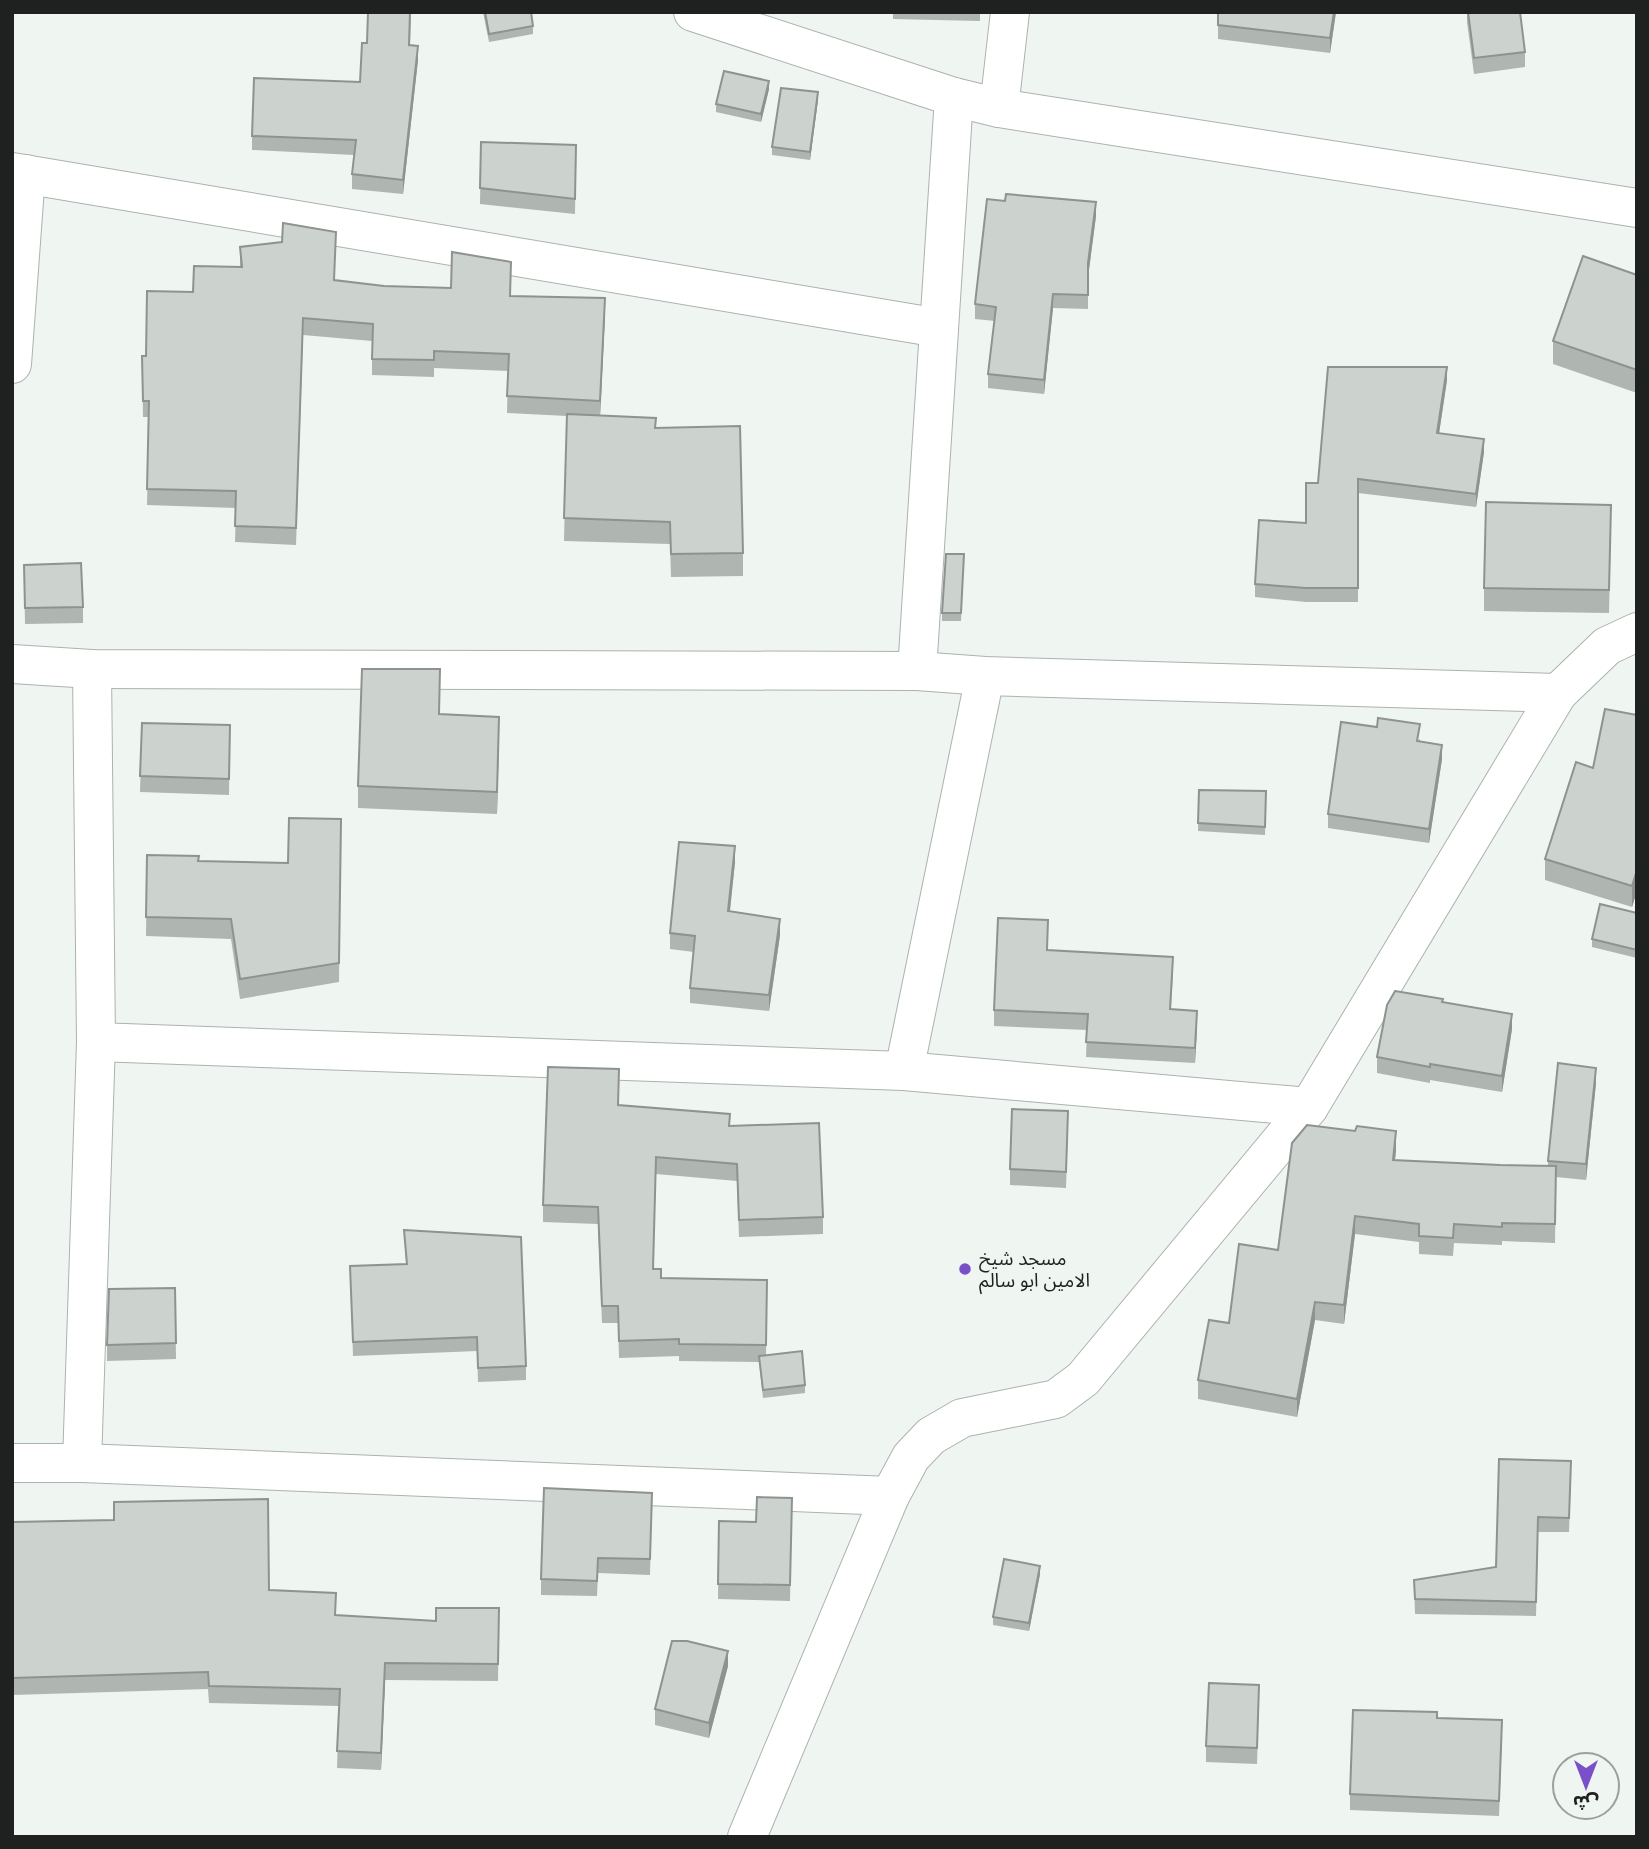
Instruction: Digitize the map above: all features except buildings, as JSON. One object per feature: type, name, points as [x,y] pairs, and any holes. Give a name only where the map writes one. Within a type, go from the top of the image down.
[{"type":"street","points":[[693,12],[954,97],[999,107],[1637,208]]},
{"type":"street","points":[[999,107],[1010,12]]},
{"type":"street","points":[[917,671],[954,97]]},
{"type":"street","points":[[12,364],[19,173],[939,328]]},
{"type":"street","points":[[747,1837],[890,1496],[911,1457],[931,1436],[962,1418],[1056,1399],[1083,1379],[1309,1107],[1558,692],[1607,646],[1637,632]]},
{"type":"street","points":[[12,664],[92,670],[917,671],[985,676],[1558,692]]},
{"type":"street","points":[[82,1463],[96,1042],[92,670]]},
{"type":"street","points":[[904,1071],[985,676]]},
{"type":"street","points":[[96,1042],[904,1071],[1309,1107]]},
{"type":"street","points":[[12,1463],[82,1463],[890,1496]]},
{"type":"place","name":"مسجد شيخ الامين ابو سالم","points":[[965,1269]]}]
